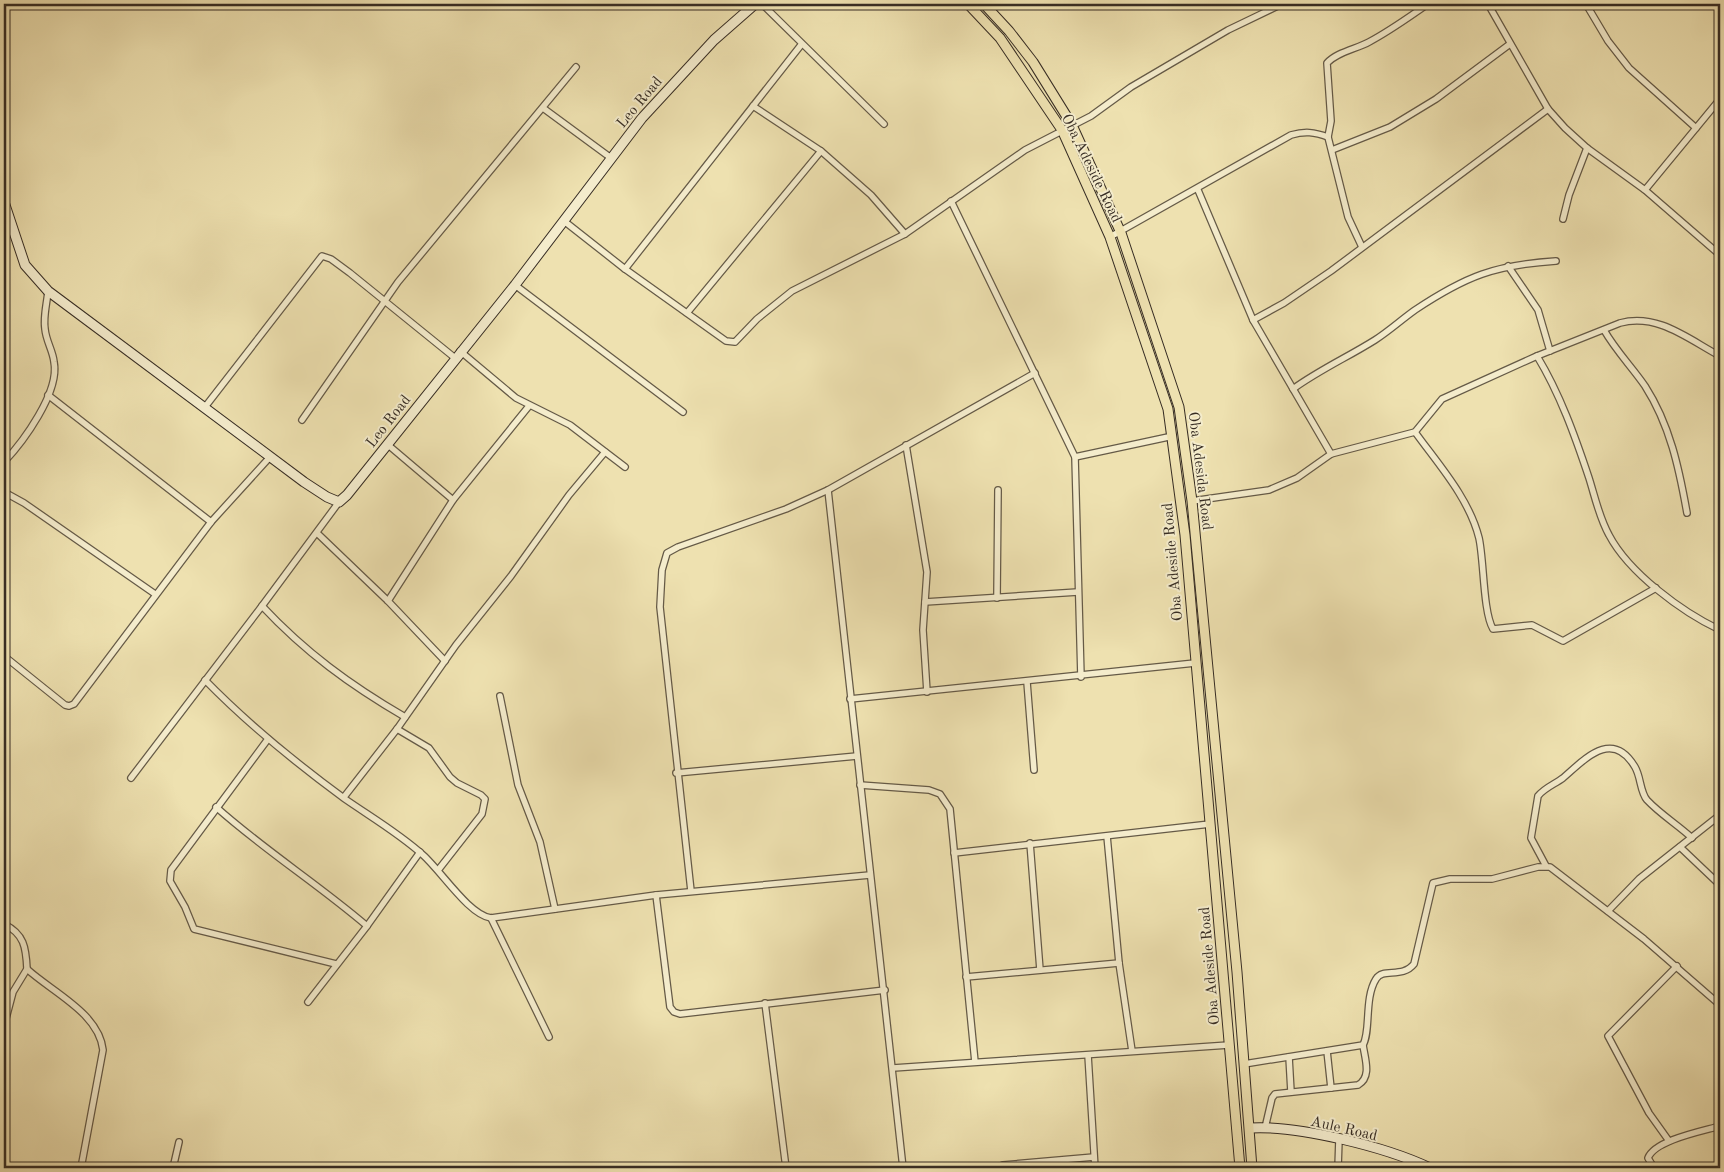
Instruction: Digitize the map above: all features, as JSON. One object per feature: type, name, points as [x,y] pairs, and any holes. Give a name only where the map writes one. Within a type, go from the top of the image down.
[{"type":"main road","name":"Oba Adeside Road","points":[[968,4],[1000,38],[1062,130],[1110,237],[1162,387],[1172,436],[1185,535],[1240,1168]]},
{"type":"main road","name":"Oba Adesida Road","points":[[984,4],[1009,31],[1033,62],[1072,125],[1120,233],[1179,407],[1192,502],[1250,1128],[1252,1168]]},
{"type":"main road","points":[[1194,642],[1204,642]]},
{"type":"main road","points":[[1212,851],[1224,850]]},
{"type":"street","name":"Leo Road","points":[[339,502],[515,285],[642,118],[679,76],[734,21],[755,4]]},
{"type":"street","points":[[762,4],[884,124]]},
{"type":"street","points":[[564,221],[625,269],[726,341],[735,342],[757,319],[792,291],[905,234],[1002,164],[1099,111],[1132,87],[1186,54],[1282,4]]},
{"type":"street","points":[[1362,247],[1348,217],[1328,137],[1332,121],[1327,62],[1332,57],[1361,46],[1391,29],[1428,4]]},
{"type":"street","points":[[1488,4],[1548,109],[1587,148],[1645,190],[1720,255]]},
{"type":"street","points":[[1586,4],[1608,41],[1630,68],[1696,128]]},
{"type":"street","points":[[625,269],[801,44]]},
{"type":"street","points":[[1332,150],[1390,127],[1436,99],[1510,44]]},
{"type":"street","points":[[302,420],[384,302],[477,185],[544,108],[576,67]]},
{"type":"street","points":[[1645,190],[1720,99]]},
{"type":"street","points":[[753,106],[821,151],[871,195],[905,234]]},
{"type":"street","points":[[544,108],[611,158]]},
{"type":"street","points":[[1253,320],[1304,290],[1548,109]]},
{"type":"street","points":[[1110,237],[1198,190],[1291,135],[1303,132],[1317,133],[1328,137]]},
{"type":"street","points":[[1563,219],[1569,195],[1587,148]]},
{"type":"street","points":[[687,313],[821,151]]},
{"type":"street","points":[[1198,190],[1253,320],[1331,454]]},
{"type":"street","points":[[4,202],[25,265],[48,291],[270,457],[327,497],[339,502],[131,778]]},
{"type":"street","points":[[951,202],[1075,457],[1081,676]]},
{"type":"street","points":[[205,407],[322,256],[330,258],[384,302],[529,406],[555,416],[625,467]]},
{"type":"street","points":[[1293,389],[1309,377],[1375,340],[1413,311],[1452,287],[1486,271],[1508,266],[1556,262]]},
{"type":"street","points":[[1508,266],[1538,310],[1550,351]]},
{"type":"street","points":[[515,285],[683,412]]},
{"type":"street","points":[[4,462],[21,442],[48,395],[55,363],[45,331],[48,291]]},
{"type":"street","points":[[1192,502],[1269,490],[1297,478],[1331,454],[1415,432],[1442,399],[1537,356],[1633,320],[1645,320],[1668,328],[1720,356]]},
{"type":"street","points":[[1604,330],[1615,349],[1644,385],[1666,425],[1677,459],[1687,513]]},
{"type":"street","points":[[1537,356],[1556,388],[1608,534],[1617,548],[1656,588],[1687,612],[1720,630]]},
{"type":"street","points":[[690,892],[660,607],[662,570],[667,553],[678,547],[786,508],[828,490],[1035,373]]},
{"type":"street","points":[[48,395],[211,522]]},
{"type":"street","points":[[388,601],[453,500],[529,406]]},
{"type":"street","points":[[1415,432],[1454,487],[1475,525],[1481,549],[1485,588],[1493,629],[1532,625],[1563,641],[1656,588]]},
{"type":"street","points":[[1075,457],[1172,436]]},
{"type":"street","points":[[387,444],[453,500]]},
{"type":"street","points":[[906,445],[926,563],[922,630],[927,692]]},
{"type":"street","points":[[344,797],[511,576],[569,495],[605,452]]},
{"type":"street","points":[[4,656],[69,706],[74,704],[211,522],[270,457]]},
{"type":"street","points":[[4,484],[6,493],[155,594]]},
{"type":"street","points":[[828,490],[856,756],[885,990],[903,1168]]},
{"type":"street","points":[[997,598],[998,490]]},
{"type":"street","points":[[317,533],[388,601],[445,661]]},
{"type":"street","points":[[925,602],[1078,592]]},
{"type":"street","points":[[262,606],[308,652],[354,686],[405,717]]},
{"type":"street","points":[[850,699],[1195,663]]},
{"type":"street","points":[[205,680],[268,739],[420,852],[439,869],[468,906],[478,915],[491,918],[690,892],[870,875]]},
{"type":"street","points":[[1027,682],[1034,770]]},
{"type":"street","points":[[500,696],[518,785],[540,842],[555,909]]},
{"type":"street","points":[[397,728],[429,748],[457,784],[481,795],[485,800],[482,814],[439,869]]},
{"type":"street","points":[[268,739],[216,807],[171,870],[169,877],[194,930],[336,964]]},
{"type":"street","points":[[1692,838],[1647,800],[1635,767],[1617,750],[1600,750],[1584,758],[1538,796],[1531,838],[1546,866],[1608,911],[1677,966],[1720,1005]]},
{"type":"street","points":[[676,773],[856,756]]},
{"type":"street","points":[[860,785],[929,790],[940,794],[950,809],[975,1062]]},
{"type":"street","points":[[216,807],[259,844],[320,888],[367,926]]},
{"type":"street","points":[[1608,911],[1639,879],[1720,815]]},
{"type":"street","points":[[954,853],[1210,824]]},
{"type":"street","points":[[1107,836],[1119,963],[1132,1051]]},
{"type":"street","points":[[1030,843],[1040,970]]},
{"type":"street","points":[[1680,847],[1720,885]]},
{"type":"street","points":[[308,1002],[367,926],[420,852]]},
{"type":"street","points":[[1265,1128],[1272,1095],[1358,1086],[1366,1079],[1363,1045],[1366,1014],[1376,980],[1384,974],[1405,972],[1414,964],[1434,882],[1450,879],[1492,879],[1546,866]]},
{"type":"street","points":[[656,896],[670,1007],[674,1012],[680,1014],[885,990]]},
{"type":"street","points":[[491,918],[549,1037]]},
{"type":"street","points":[[4,924],[19,933],[22,938],[28,969],[84,1014],[102,1040],[103,1050],[93,1112],[81,1168]]},
{"type":"street","points":[[966,978],[1119,963]]},
{"type":"street","points":[[1669,1141],[1650,1113],[1608,1036],[1677,966]]},
{"type":"street","points":[[4,1026],[12,992],[28,969]]},
{"type":"street","points":[[765,1003],[786,1168]]},
{"type":"street","points":[[893,1068],[1230,1045]]},
{"type":"street","points":[[1244,1064],[1363,1045]]},
{"type":"street","points":[[1327,1051],[1331,1088]]},
{"type":"street","points":[[1088,1055],[1095,1168]]},
{"type":"street","points":[[1289,1057],[1291,1092]]},
{"type":"street","points":[[1654,1168],[1648,1158],[1650,1153],[1669,1141],[1720,1126]]},
{"type":"street","name":"Aule Road","points":[[1250,1128],[1265,1128],[1339,1139],[1389,1153],[1430,1168]]},
{"type":"street","points":[[1338,1168],[1339,1139]]},
{"type":"street","points":[[173,1168],[179,1142]]},
{"type":"street","points":[[1003,1165],[1094,1157]]}]
